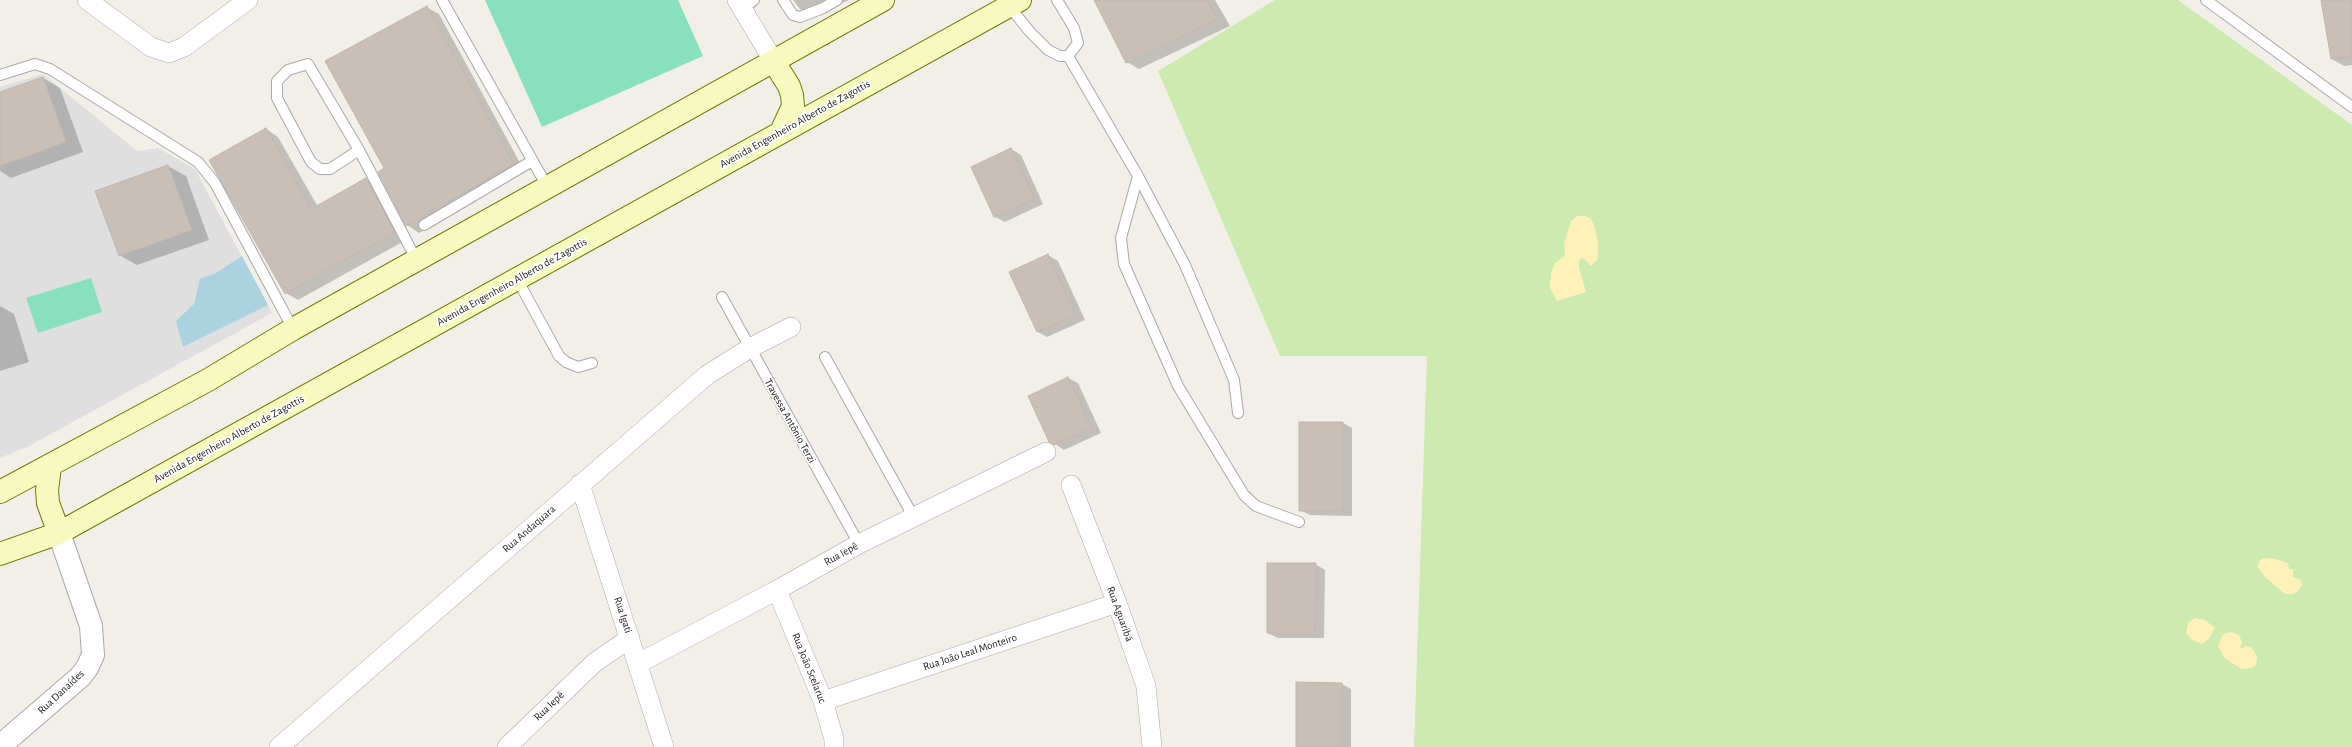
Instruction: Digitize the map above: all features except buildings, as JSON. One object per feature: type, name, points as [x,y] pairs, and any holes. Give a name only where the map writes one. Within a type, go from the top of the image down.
[{"type":"main road","points":[[0,492],[50,467],[208,380],[293,329],[883,0]]},
{"type":"main road","name":"Avenida Engenheiro Alberto de Zagottis","points":[[0,554],[59,533],[1015,3]]},
{"type":"main road","points":[[774,62],[789,86],[792,95],[793,106],[781,132]]},
{"type":"main road","points":[[50,467],[47,490],[48,503],[59,533]]},
{"type":"street","points":[[87,0],[151,47],[169,52],[184,47],[248,0]]},
{"type":"street","points":[[745,3],[774,62]]},
{"type":"street","name":"Rua Andaquara","points":[[279,747],[580,484],[707,376],[750,348],[791,327]]},
{"type":"street","name":"Rua Iepê","points":[[639,663],[913,516],[1046,452]]},
{"type":"street","name":"Rua Igati","points":[[580,484],[639,663],[664,747]]},
{"type":"street","name":"Rua Aguaribá","points":[[1071,485],[1117,603],[1146,686],[1152,747]]},
{"type":"street","name":"Rua Danaídes","points":[[0,746],[80,677],[87,668],[93,655],[91,626],[59,533]]},
{"type":"street","name":"Rua João Scelaruc","points":[[777,590],[823,702],[834,739],[834,747]]},
{"type":"street","name":"Rua João Leal Monteiro","points":[[823,702],[1117,603]]},
{"type":"street","name":"Rua Iepê","points":[[507,747],[594,663],[630,638]]},
{"type":"lane","points":[[442,0],[548,188]]},
{"type":"lane","points":[[783,0],[793,15],[800,17],[823,8],[837,0]]},
{"type":"lane","points":[[1057,0],[1074,28],[1078,43],[1068,56]]},
{"type":"lane","points":[[2206,0],[2352,107]]},
{"type":"lane","points":[[1015,3],[1030,32],[1048,50],[1060,56],[1068,56]]},
{"type":"lane","points":[[1068,56],[1138,176],[1188,272],[1234,380],[1238,413]]},
{"type":"lane","points":[[0,75],[35,64],[50,69],[198,162],[215,183],[293,329]]},
{"type":"lane","points":[[359,150],[330,169],[320,169],[311,162],[277,98],[277,81],[288,70],[308,64],[359,150],[417,261]]},
{"type":"lane","points":[[424,225],[532,161]]},
{"type":"lane","points":[[1138,176],[1121,238],[1124,264],[1178,386],[1244,495],[1256,506],[1299,522]]},
{"type":"lane","points":[[517,279],[559,356],[566,362],[578,366],[592,363]]},
{"type":"lane","name":"Travessa Antônio Terzi","points":[[722,297],[859,544]]},
{"type":"lane","points":[[825,357],[913,516]]},
{"type":"shaded area","points":[[43,74],[137,151],[158,148],[195,169],[272,313],[29,446],[0,458],[0,87]]},
{"type":"green space","points":[[485,0],[678,0],[703,56],[542,127]]},
{"type":"green space","points":[[1275,0],[2178,0],[2352,125],[2352,747],[1414,747],[1427,356],[1280,356],[1158,71]]},
{"type":"green space","points":[[91,278],[102,312],[38,333],[26,298]]},
{"type":"sand","points":[[1577,216],[1585,216],[1591,219],[1594,225],[1598,242],[1598,259],[1591,266],[1583,258],[1579,260],[1579,267],[1586,292],[1557,301],[1550,288],[1551,273],[1555,263],[1565,256],[1564,244],[1571,221]]},
{"type":"sand","points":[[2264,558],[2276,559],[2288,563],[2289,569],[2293,569],[2293,577],[2301,580],[2302,585],[2299,590],[2294,594],[2285,594],[2266,578],[2258,568],[2259,561]]},
{"type":"sand","points":[[2195,618],[2205,620],[2215,628],[2209,639],[2202,644],[2192,640],[2186,633],[2188,623]]},
{"type":"sand","points":[[2231,632],[2239,635],[2242,642],[2240,649],[2246,646],[2252,648],[2257,656],[2256,665],[2251,668],[2242,669],[2224,658],[2218,646],[2223,634]]},
{"type":"water","points":[[242,256],[268,305],[183,347],[176,321],[194,304],[200,279],[216,273]]}]
